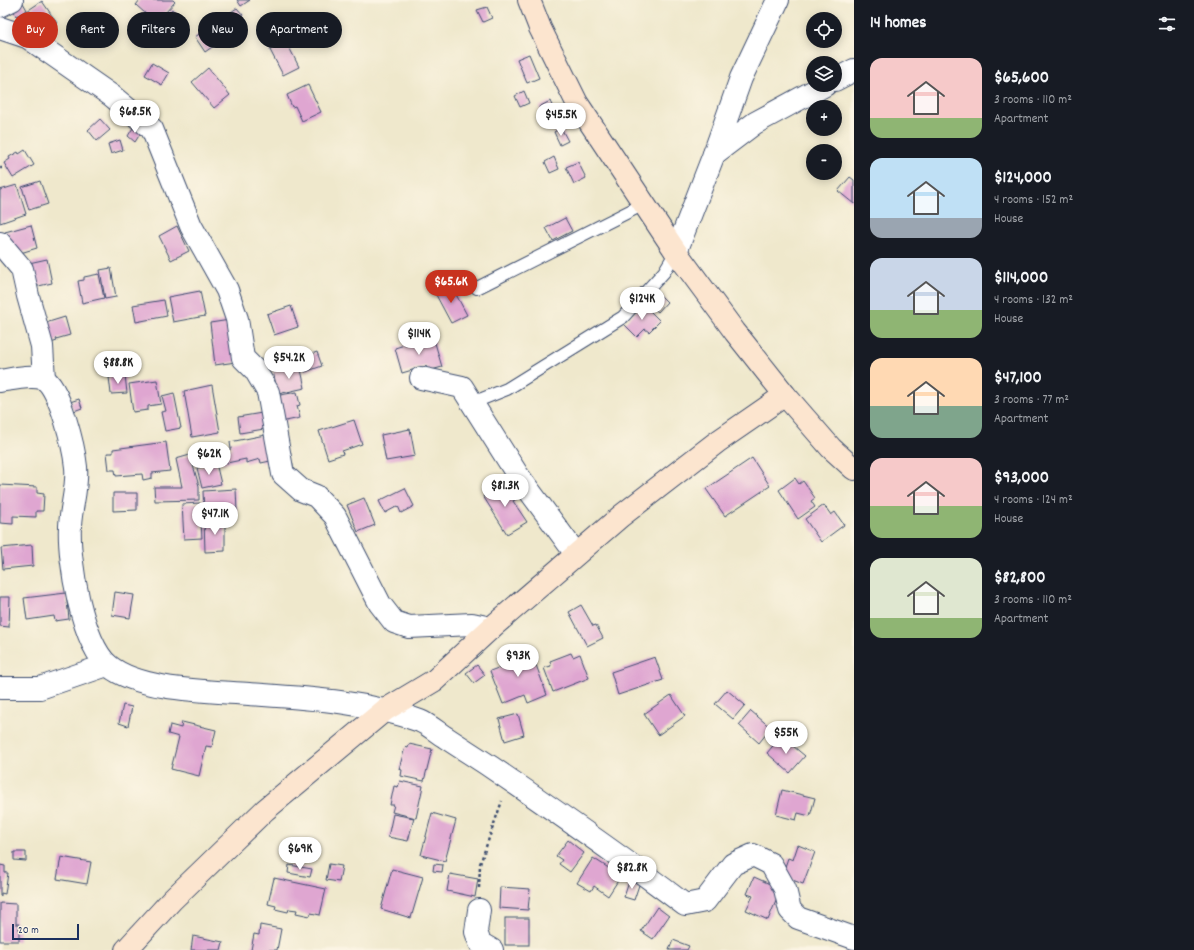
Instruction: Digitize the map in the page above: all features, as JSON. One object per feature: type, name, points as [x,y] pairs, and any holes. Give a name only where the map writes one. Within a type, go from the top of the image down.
[{"type":"street","points":[[0,6],[12,0]]},
{"type":"street","points":[[530,0],[540,28],[577,103],[676,252],[735,332],[785,395],[831,448],[854,469]]},
{"type":"street","points":[[676,252],[714,154],[741,78],[778,0]]},
{"type":"street","points":[[0,28],[27,37],[112,96],[152,129],[191,226],[227,290],[237,319],[243,358],[255,370],[268,392],[283,474],[301,490],[316,496],[334,516],[380,604],[394,622],[409,627],[472,624],[491,628]]},
{"type":"street","points":[[842,76],[854,70]]},
{"type":"street","points":[[714,154],[755,123],[812,92]]},
{"type":"street","points":[[0,243],[22,269],[42,346],[44,379]]},
{"type":"street","points":[[0,381],[29,377],[44,379],[53,388],[61,406],[71,439],[76,468],[70,527],[72,563],[80,605],[88,630],[97,653],[107,665],[136,679],[168,688],[330,701],[385,710],[423,722],[609,848],[685,905],[705,901],[733,864],[753,855],[771,864],[785,889],[790,910],[798,918],[854,938]]},
{"type":"street","points":[[421,378],[462,387],[517,474],[576,554]]},
{"type":"street","points":[[126,950],[172,900],[265,810],[385,710],[435,680],[491,628],[621,516],[717,442],[785,395]]},
{"type":"street","points":[[0,688],[40,688],[107,665]]},
{"type":"street","points":[[479,910],[476,932],[480,943],[492,950]]},
{"type":"lane","points":[[477,288],[644,204]]},
{"type":"lane","points":[[472,403],[507,389],[623,317],[664,272],[676,252]]},
{"type":"path","points":[[479,910],[480,864],[510,780]]},
{"type":"building","points":[[140,0],[173,0],[175,2],[166,12],[144,12],[136,5]]},
{"type":"building","points":[[237,0],[250,0],[241,6]]},
{"type":"building","points":[[22,1],[27,10],[24,12],[14,12],[11,7]]},
{"type":"building","points":[[42,1],[50,12],[28,12],[27,11]]},
{"type":"building","points":[[487,7],[492,18],[483,22],[477,10]]},
{"type":"building","points":[[237,8],[240,12],[231,12]]},
{"type":"building","points":[[202,48],[211,48],[205,52]]},
{"type":"building","points":[[274,48],[290,48],[299,67],[283,75],[270,50]]},
{"type":"building","points":[[529,54],[539,78],[527,83],[517,59]]},
{"type":"building","points":[[152,63],[169,73],[162,85],[145,75]]},
{"type":"building","points":[[208,68],[230,95],[214,108],[192,82]]},
{"type":"building","points":[[308,85],[321,112],[302,121],[295,106],[292,107],[287,95]]},
{"type":"building","points":[[524,91],[529,103],[520,107],[515,96]]},
{"type":"building","points":[[550,101],[556,115],[546,121],[539,107]]},
{"type":"building","points":[[100,119],[110,130],[97,141],[88,130]]},
{"type":"building","points":[[134,126],[142,131],[135,142],[128,136]]},
{"type":"building","points":[[561,128],[568,141],[560,145],[554,132]]},
{"type":"building","points":[[120,140],[123,150],[111,154],[108,144]]},
{"type":"building","points":[[25,150],[34,165],[13,178],[4,163],[10,159],[9,157],[18,152],[19,154]]},
{"type":"building","points":[[554,157],[559,169],[550,173],[545,162]]},
{"type":"building","points":[[578,162],[586,178],[574,184],[566,167]]},
{"type":"building","points":[[850,177],[854,180],[854,204],[838,191]]},
{"type":"building","points":[[40,181],[48,204],[29,210],[22,187]]},
{"type":"building","points":[[17,185],[26,214],[0,223],[0,190]]},
{"type":"building","points":[[565,218],[572,231],[553,241],[546,228]]},
{"type":"building","points":[[31,225],[37,248],[17,254],[9,246],[5,232]]},
{"type":"building","points":[[177,226],[189,251],[171,260],[159,236]]},
{"type":"building","points":[[47,259],[52,283],[34,287],[29,263]]},
{"type":"building","points":[[111,268],[116,297],[105,299],[100,270]]},
{"type":"building","points":[[99,274],[104,298],[82,303],[78,281],[84,280],[84,277]]},
{"type":"building","points":[[451,285],[467,315],[451,323],[435,293]]},
{"type":"building","points":[[200,291],[205,316],[173,322],[168,297]]},
{"type":"building","points":[[656,291],[667,302],[658,312],[646,301]]},
{"type":"building","points":[[164,300],[167,316],[136,322],[133,305]]},
{"type":"building","points":[[643,304],[660,321],[649,332],[645,329],[637,337],[624,324]]},
{"type":"building","points":[[291,306],[298,327],[274,335],[267,314]]},
{"type":"building","points":[[65,317],[70,335],[56,339],[57,341],[45,345],[39,325]]},
{"type":"building","points":[[230,320],[236,362],[215,365],[210,323]]},
{"type":"building","points":[[433,336],[442,367],[428,371],[426,366],[402,373],[395,348]]},
{"type":"building","points":[[317,352],[322,366],[305,372],[300,358]]},
{"type":"building","points":[[300,365],[305,388],[278,394],[273,371]]},
{"type":"building","points":[[125,375],[127,393],[111,394],[109,377]]},
{"type":"building","points":[[157,380],[161,404],[148,406],[148,410],[133,412],[129,384]]},
{"type":"building","points":[[212,385],[220,432],[192,437],[184,391]]},
{"type":"building","points":[[297,392],[300,405],[297,406],[300,418],[281,422],[275,396]]},
{"type":"building","points":[[174,393],[181,428],[165,431],[161,412],[166,411],[162,396]]},
{"type":"building","points":[[79,399],[82,408],[74,411],[70,402]]},
{"type":"building","points":[[268,412],[270,428],[240,433],[238,417]]},
{"type":"building","points":[[354,420],[362,444],[342,451],[343,454],[328,459],[319,431]]},
{"type":"building","points":[[410,429],[415,456],[386,461],[381,435]]},
{"type":"building","points":[[270,434],[275,460],[261,463],[260,459],[246,463],[246,459],[222,464],[220,452],[231,449],[230,442]]},
{"type":"building","points":[[166,442],[170,471],[152,473],[152,478],[143,480],[142,474],[116,476],[115,470],[109,470],[107,453],[113,453],[113,449]]},
{"type":"building","points":[[190,455],[199,486],[199,500],[155,501],[154,487],[182,487],[176,459]]},
{"type":"building","points":[[752,458],[770,486],[725,516],[706,489]]},
{"type":"building","points":[[216,463],[221,484],[202,488],[197,468]]},
{"type":"building","points":[[795,478],[799,484],[803,481],[815,498],[811,501],[815,507],[798,519],[779,490]]},
{"type":"building","points":[[503,484],[505,488],[510,485],[518,498],[513,501],[527,522],[507,534],[483,496]]},
{"type":"building","points":[[0,485],[37,487],[37,493],[44,494],[43,511],[36,511],[36,517],[13,516],[13,524],[0,523]]},
{"type":"building","points":[[405,488],[414,506],[401,513],[398,506],[385,513],[379,501]]},
{"type":"building","points":[[236,489],[237,511],[204,513],[203,491]]},
{"type":"building","points":[[113,493],[137,493],[137,510],[113,511]]},
{"type":"building","points":[[364,498],[375,525],[358,532],[347,505]]},
{"type":"building","points":[[200,503],[202,538],[184,539],[182,504]]},
{"type":"building","points":[[824,505],[831,515],[835,512],[844,525],[821,542],[805,519]]},
{"type":"building","points":[[204,520],[225,520],[225,551],[205,552]]},
{"type":"building","points":[[32,545],[33,566],[3,569],[1,548]]},
{"type":"building","points":[[115,592],[134,595],[130,618],[112,615]]},
{"type":"building","points":[[66,593],[69,619],[55,621],[54,616],[27,620],[24,598]]},
{"type":"building","points":[[0,597],[10,597],[9,627],[0,626]]},
{"type":"building","points":[[581,605],[593,626],[596,625],[603,638],[587,646],[569,612]]},
{"type":"building","points":[[519,648],[523,657],[532,654],[547,695],[528,703],[525,695],[503,704],[490,671],[506,665],[501,654]]},
{"type":"building","points":[[571,653],[573,657],[580,654],[589,678],[553,692],[544,668],[551,666],[550,661]]},
{"type":"building","points":[[655,657],[663,680],[618,695],[611,672]]},
{"type":"building","points":[[477,665],[485,675],[474,683],[466,673]]},
{"type":"building","points":[[727,690],[745,705],[733,719],[715,704]]},
{"type":"building","points":[[671,695],[685,716],[658,735],[644,714]]},
{"type":"building","points":[[123,705],[132,707],[128,726],[119,723]]},
{"type":"building","points":[[751,711],[771,728],[759,743],[739,725]]},
{"type":"building","points":[[518,714],[524,735],[505,741],[499,719]]},
{"type":"building","points":[[182,722],[216,730],[212,747],[206,746],[199,776],[171,769],[179,737],[168,734],[170,725],[181,728]]},
{"type":"building","points":[[781,736],[805,756],[790,773],[767,753]]},
{"type":"building","points":[[409,744],[432,749],[424,781],[401,776],[402,770],[399,769],[405,747],[408,748]]},
{"type":"building","points":[[400,781],[423,786],[416,818],[392,812],[394,805],[390,805],[394,786],[398,787]]},
{"type":"building","points":[[782,790],[815,798],[810,816],[798,813],[796,820],[776,815]]},
{"type":"building","points":[[432,813],[456,820],[445,861],[421,855]]},
{"type":"building","points":[[393,814],[414,818],[408,841],[388,837]]},
{"type":"building","points":[[568,840],[584,853],[570,872],[559,864],[562,860],[556,856]]},
{"type":"building","points":[[798,845],[815,852],[803,884],[782,876],[788,858],[793,860]]},
{"type":"building","points":[[14,852],[26,852],[26,861],[14,860]]},
{"type":"building","points":[[61,857],[91,862],[87,884],[57,879]]},
{"type":"building","points":[[593,858],[621,876],[608,896],[594,886],[591,891],[577,883]]},
{"type":"building","points":[[329,864],[342,866],[339,882],[326,880]]},
{"type":"building","points":[[434,864],[443,865],[442,872],[433,871]]},
{"type":"building","points":[[0,865],[5,866],[5,873],[8,873],[5,894],[1,893],[1,896],[0,896]]},
{"type":"building","points":[[289,865],[312,869],[310,877],[288,873]]},
{"type":"building","points":[[392,869],[423,877],[411,918],[381,909]]},
{"type":"building","points":[[450,874],[478,879],[475,897],[447,891]]},
{"type":"building","points":[[754,877],[781,889],[768,920],[746,910],[753,896],[747,894]]},
{"type":"building","points":[[274,878],[326,889],[320,915],[311,913],[310,916],[296,913],[297,910],[289,909],[288,912],[275,909],[276,906],[268,904]]},
{"type":"building","points":[[630,879],[640,882],[634,900],[624,897]]},
{"type":"building","points":[[500,887],[530,889],[528,910],[499,908]]},
{"type":"building","points":[[0,903],[16,904],[16,924],[19,924],[19,941],[0,941]]},
{"type":"building","points":[[657,907],[669,916],[653,939],[641,931]]},
{"type":"building","points":[[505,918],[529,918],[529,945],[505,945]]},
{"type":"building","points":[[260,925],[281,929],[277,950],[251,950],[254,934],[259,935]]},
{"type":"building","points":[[193,936],[223,942],[221,950],[191,950]]},
{"type":"building","points":[[673,940],[689,946],[687,950],[669,950]]}]
